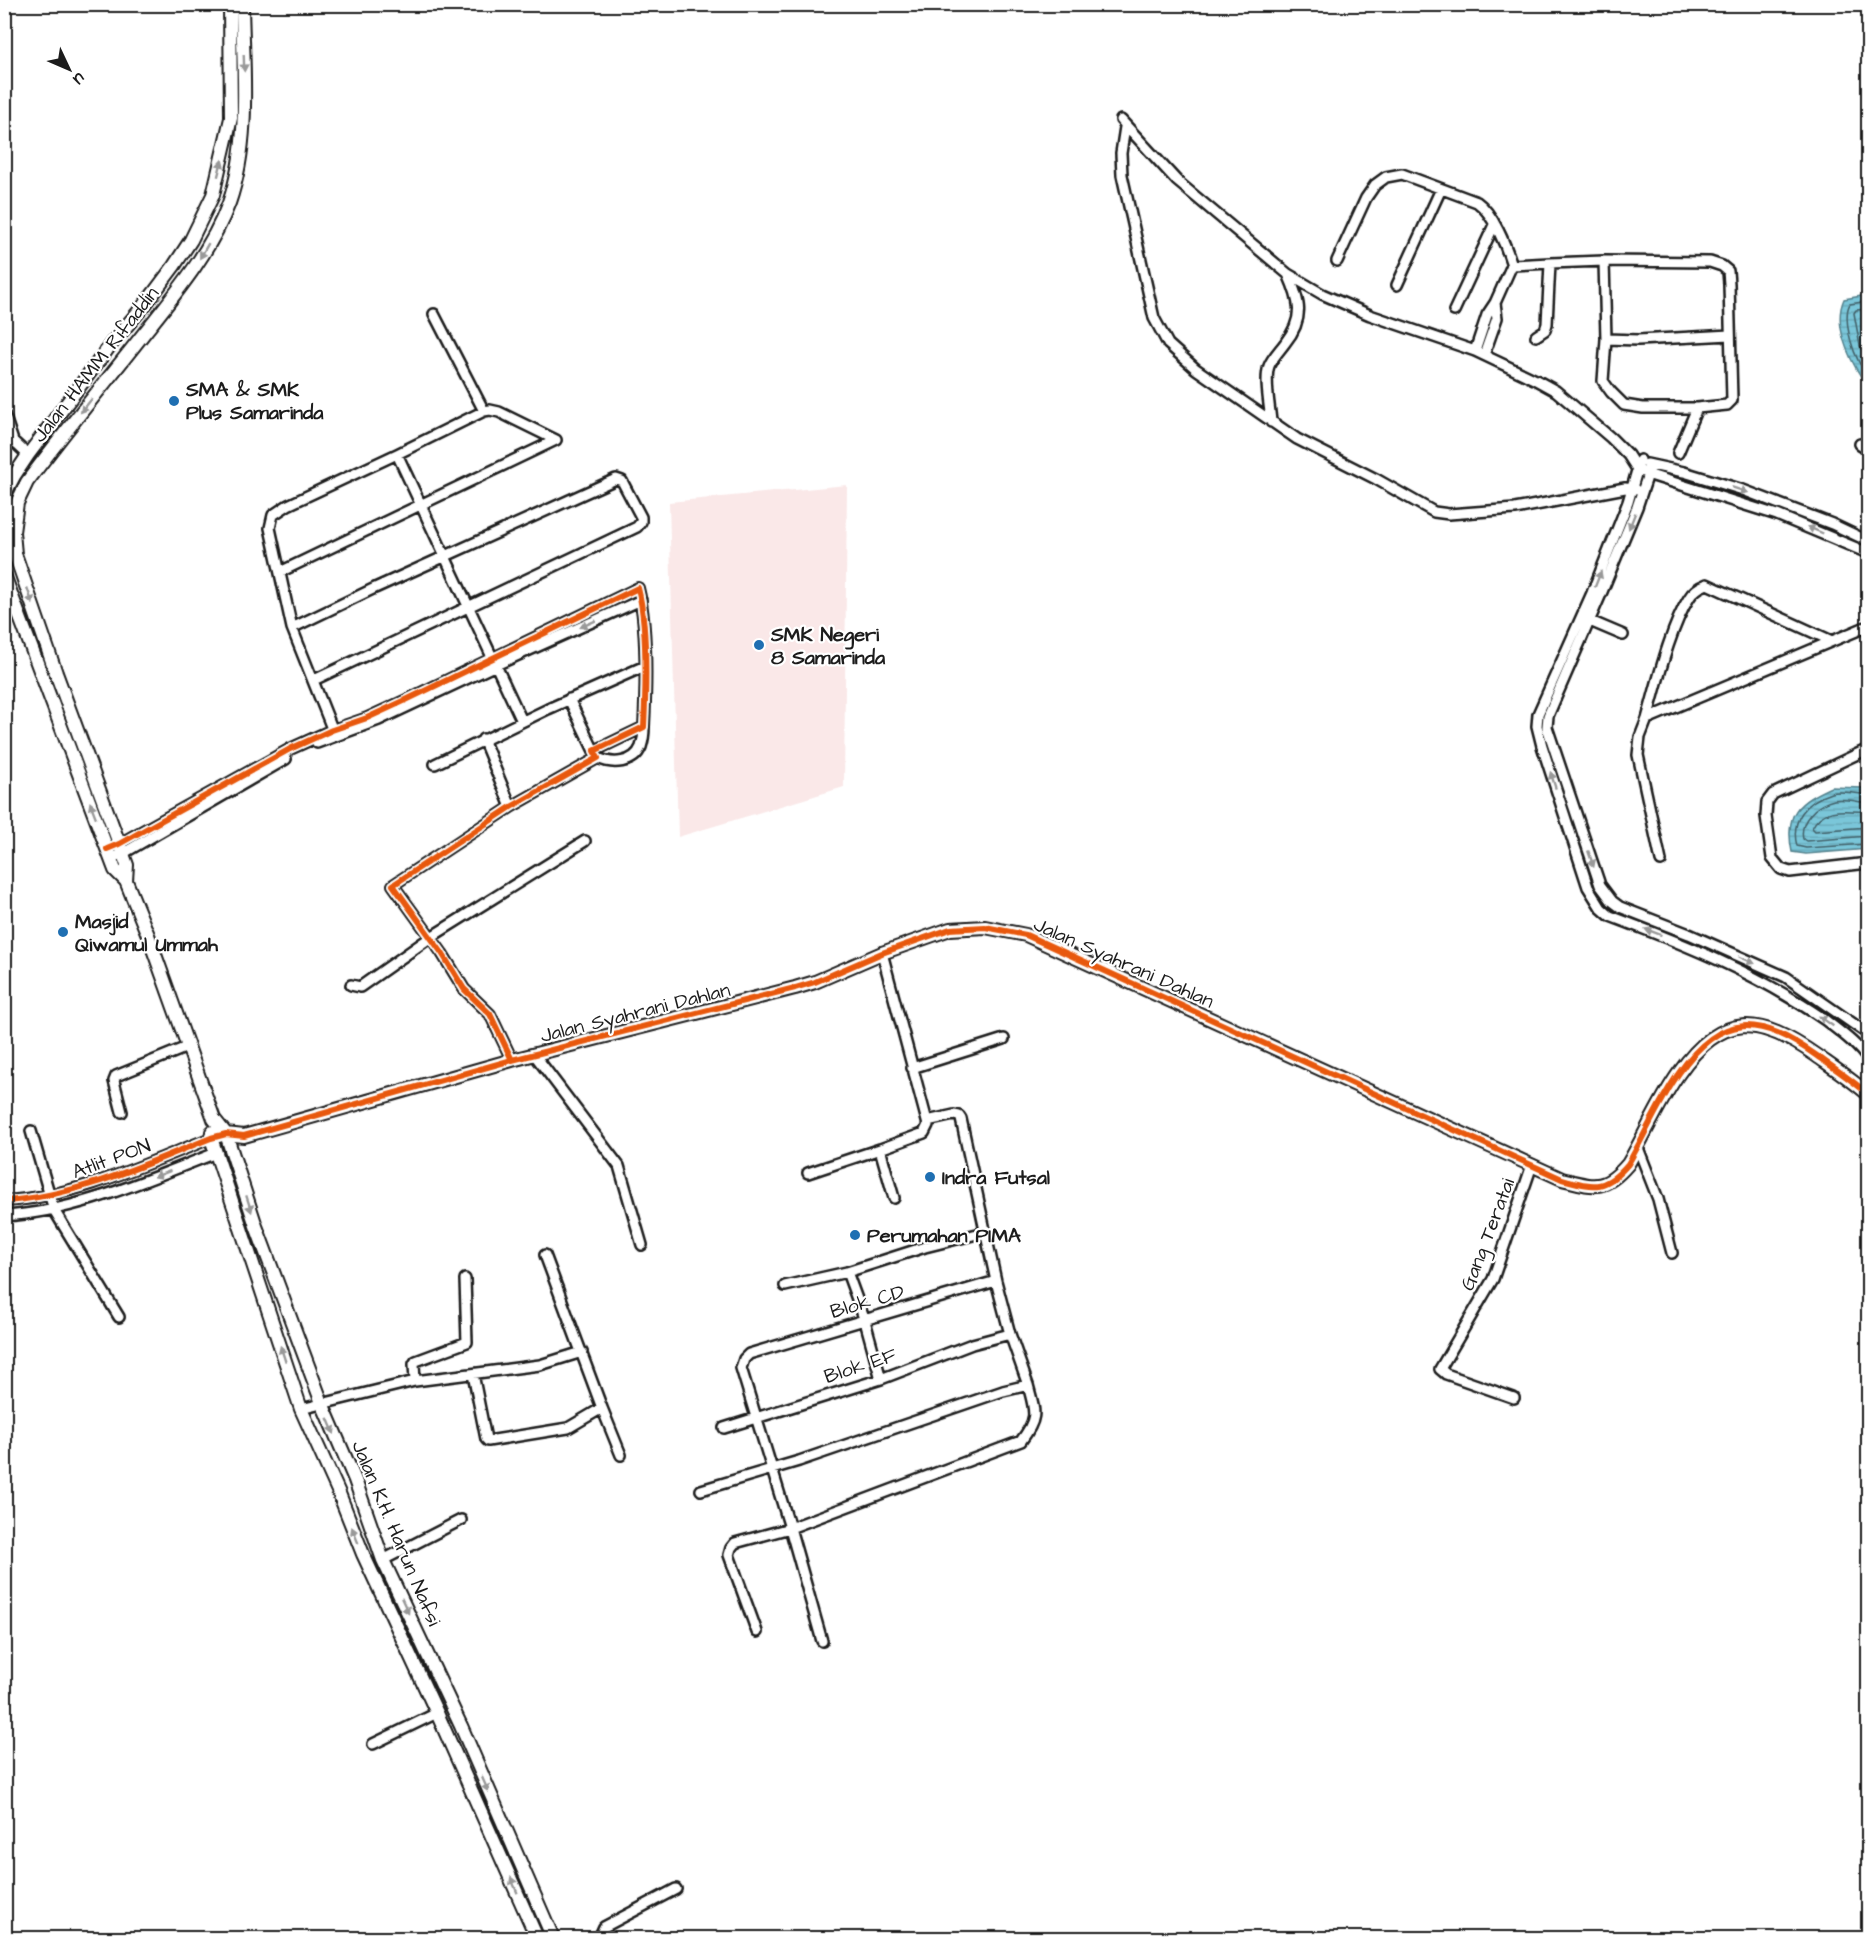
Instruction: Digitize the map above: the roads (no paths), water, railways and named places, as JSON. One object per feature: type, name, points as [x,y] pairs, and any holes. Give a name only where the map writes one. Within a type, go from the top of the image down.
[{"type":"main road","name":"Jalan HAMM Rifaddin","points":[[4,495],[28,455],[112,343],[147,302],[191,240],[213,195],[231,118],[230,4]]},
{"type":"main road","name":"Jalan HAMM Rifaddin","points":[[226,1134],[214,1119],[148,935],[126,881],[115,870],[115,851],[15,554],[14,532],[17,503],[27,482],[187,280],[229,203],[237,172],[242,127],[244,78],[242,4]]},
{"type":"main road","points":[[147,302],[161,313]]},
{"type":"main road","name":"Jalan HAMM Rifaddin","points":[[4,575],[115,851]]},
{"type":"main road","name":"Jalan Syahrani Dahlan","points":[[226,1134],[244,1136],[511,1056],[534,1054],[795,988],[950,929],[984,927],[1026,935],[1562,1179],[1591,1186],[1607,1183],[1618,1176],[1638,1148],[1678,1074],[1694,1053],[1713,1036],[1733,1027],[1751,1025],[1775,1031],[1804,1047],[1869,1094]]},
{"type":"main road","name":"Jalan HAMM Rifaddin","points":[[211,1138],[214,1119]]},
{"type":"main road","name":"Atlit PON","points":[[211,1138],[226,1134]]},
{"type":"main road","name":"Jalan K.H. Harun Nafsi","points":[[226,1134],[256,1226],[321,1403],[355,1480],[383,1560],[443,1687],[553,1938]]},
{"type":"main road","name":"Jalan Syahrani Dahlan","points":[[231,1148],[244,1136]]},
{"type":"main road","name":"Jalan K.H. Harun Nafsi","points":[[211,1138],[301,1409],[363,1554],[429,1695],[537,1938]]},
{"type":"main road","name":"Atlit PON","points":[[216,1154],[231,1148]]},
{"type":"main road","points":[[429,1695],[443,1687]]},
{"type":"street","points":[[1643,489],[1631,488],[1515,509],[1449,514],[1434,512],[1376,479],[1297,439],[1271,422],[1196,369],[1168,344],[1154,318],[1122,175],[1123,124],[1177,181],[1288,274],[1322,294],[1370,315],[1479,353],[1536,380],[1556,391],[1611,438],[1628,456],[1649,470],[1777,515],[1869,553]]},
{"type":"street","points":[[1337,261],[1366,198],[1380,180],[1386,177],[1402,174],[1485,207],[1512,265],[1487,315],[1479,353]]},
{"type":"street","points":[[1397,285],[1441,189]]},
{"type":"street","points":[[1454,311],[1494,225]]},
{"type":"street","points":[[1512,265],[1604,261],[1710,262],[1722,266],[1728,271],[1732,399],[1727,405],[1697,408],[1643,408],[1624,405],[1603,381],[1606,339],[1604,261]]},
{"type":"street","points":[[1536,336],[1545,330],[1547,324],[1550,263]]},
{"type":"street","points":[[1271,422],[1267,376],[1269,366],[1297,325],[1298,295],[1288,274]]},
{"type":"street","points":[[434,314],[484,411]]},
{"type":"street","points":[[1606,339],[1638,340],[1730,335]]},
{"type":"street","points":[[1678,453],[1697,408]]},
{"type":"street","points":[[280,572],[556,440],[495,411],[484,411],[288,505],[273,515],[270,528],[292,628],[334,733]]},
{"type":"street","points":[[4,414],[13,441],[28,455]]},
{"type":"street","points":[[397,454],[522,721]]},
{"type":"street","points":[[1639,465],[1592,593],[1538,714],[1542,746],[1588,887],[1601,908],[1610,916],[1708,954],[1779,989],[1838,1030],[1869,1060]]},
{"type":"street","points":[[1649,470],[1590,621],[1548,716],[1547,727],[1600,885],[1606,895],[1620,907],[1689,933],[1786,977],[1869,1034]]},
{"type":"street","points":[[1649,470],[1684,472],[1743,490],[1869,541]]},
{"type":"street","points":[[292,628],[616,479],[622,482],[641,517],[641,522],[637,527],[314,680]]},
{"type":"street","points":[[1660,861],[1638,755],[1640,737],[1678,621],[1689,597],[1699,587],[1707,584],[1833,641]]},
{"type":"street","points":[[115,851],[290,749],[379,720],[638,588],[641,600],[645,666],[644,727],[641,748],[631,758],[616,762],[596,755],[569,699]]},
{"type":"street","points":[[495,661],[641,600]]},
{"type":"street","points":[[1590,621],[1623,635]]},
{"type":"street","points":[[1647,719],[1869,626]]},
{"type":"street","points":[[435,764],[483,739],[645,666]]},
{"type":"street","points":[[511,1056],[490,1014],[464,989],[431,937],[393,887],[394,884],[511,807],[644,727]]},
{"type":"street","points":[[483,739],[511,807]]},
{"type":"street","points":[[1869,749],[1773,794],[1767,802],[1766,816],[1772,858],[1780,868],[1790,872],[1869,863]]},
{"type":"street","points":[[351,985],[359,988],[431,937],[585,841]]},
{"type":"street","points":[[808,1173],[880,1149],[924,1132],[927,1128],[882,953]]},
{"type":"street","points":[[1850,1041],[1859,1028]]},
{"type":"street","points":[[912,1068],[1004,1039]]},
{"type":"street","points":[[122,1112],[114,1081],[116,1076],[187,1047]]},
{"type":"street","points":[[534,1054],[618,1164],[642,1245]]},
{"type":"street","points":[[758,1632],[729,1555],[735,1543],[790,1528],[1021,1441],[1035,1420],[1028,1385],[1010,1334],[996,1281],[961,1119],[954,1115],[927,1121]]},
{"type":"street","points":[[31,1131],[54,1210],[120,1317]]},
{"type":"street","name":"Atlit PON","points":[[4,1201],[69,1191],[211,1138]]},
{"type":"street","points":[[1638,1148],[1658,1199],[1672,1253]]},
{"type":"street","points":[[880,1149],[894,1198]]},
{"type":"street","name":"Atlit PON","points":[[4,1216],[30,1215],[54,1210],[111,1193],[216,1154]]},
{"type":"street","name":"Gang Teratai","points":[[1514,1398],[1446,1374],[1440,1369],[1492,1279],[1532,1165]]},
{"type":"street","points":[[785,1286],[847,1272],[925,1247],[985,1232]]},
{"type":"street","points":[[545,1254],[621,1455]]},
{"type":"street","points":[[847,1272],[865,1321],[881,1379]]},
{"type":"street","points":[[415,1381],[414,1364],[416,1361],[467,1342],[465,1279]]},
{"type":"street","name":"Blok CD","points":[[756,1416],[741,1368],[744,1359],[749,1354],[996,1281]]},
{"type":"street","name":"Blok EF","points":[[724,1428],[756,1416],[881,1379],[972,1344],[1010,1334]]},
{"type":"street","points":[[301,1409],[415,1381],[540,1365],[582,1352]]},
{"type":"street","points":[[473,1374],[488,1441],[568,1428],[602,1408]]},
{"type":"street","points":[[701,1490],[771,1469],[1003,1391],[1028,1385]]},
{"type":"street","points":[[756,1416],[822,1641]]},
{"type":"street","points":[[383,1560],[461,1520]]},
{"type":"street","points":[[373,1744],[437,1713]]},
{"type":"street","points":[[599,1938],[604,1927],[676,1889]]},
{"type":"water","points":[[1868,295],[1868,379],[1862,378],[1847,350],[1840,319],[1844,299]]},
{"type":"water","points":[[1831,787],[1863,788],[1868,791],[1868,849],[1806,854],[1792,852],[1790,828],[1796,810],[1810,798]]},
{"type":"place","name":"SMA & SMK Plus Samarinda","points":[[174,401]]},
{"type":"place","name":"SMK Negeri 8 Samarinda","points":[[759,645]]},
{"type":"place","name":"Masjid Qiwamul Ummah","points":[[63,932]]},
{"type":"place","name":"Indra Futsal","points":[[930,1177]]},
{"type":"place","name":"Perumahan PIMA","points":[[855,1235]]}]
